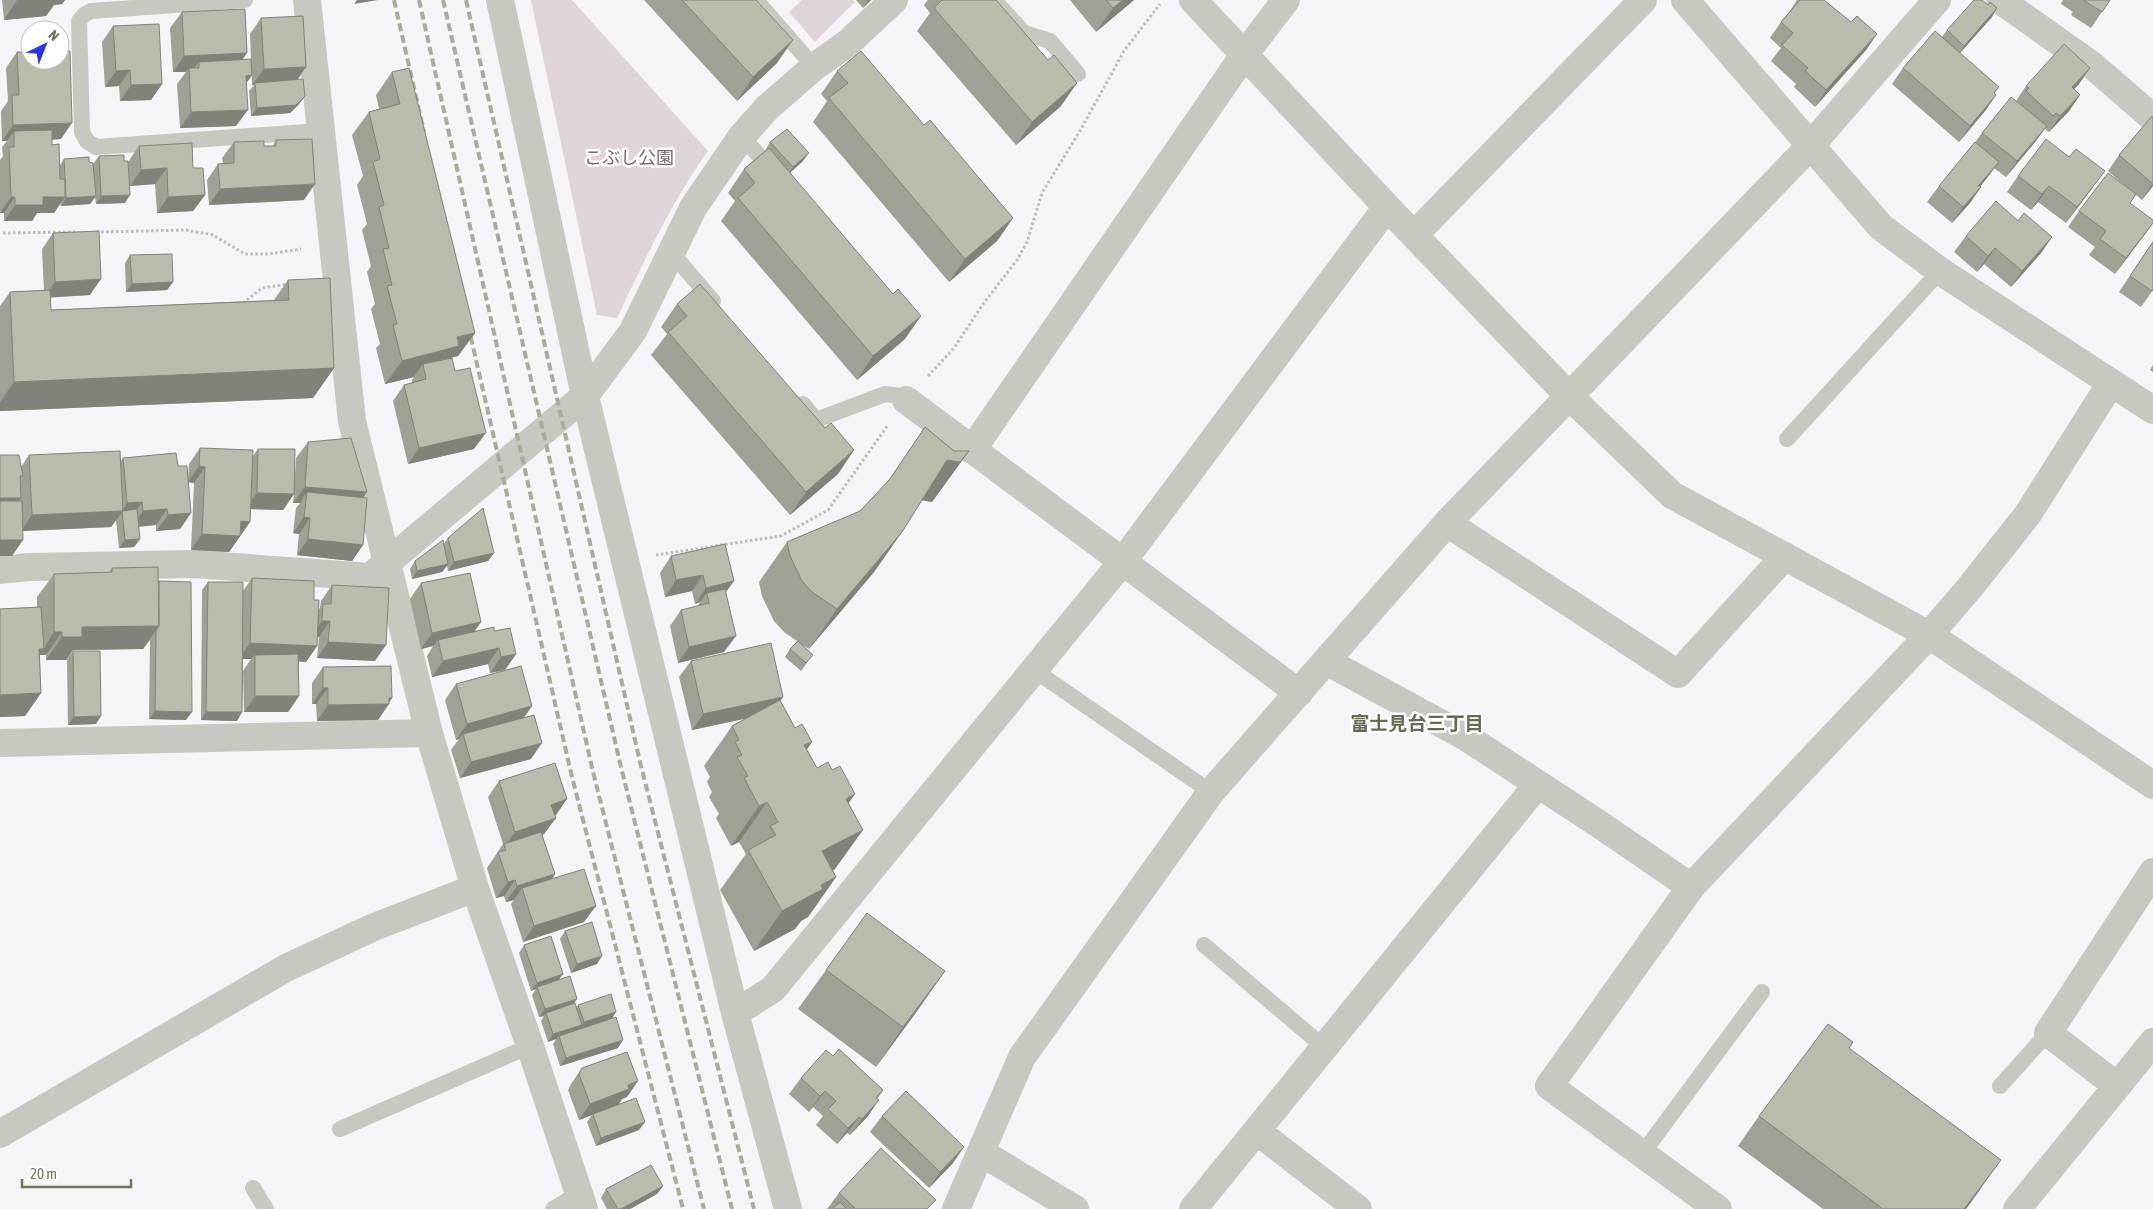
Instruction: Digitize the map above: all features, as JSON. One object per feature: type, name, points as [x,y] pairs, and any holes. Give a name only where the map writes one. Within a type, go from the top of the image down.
[{"type":"street","points":[[307,0],[352,421],[389,563],[429,733],[475,888],[582,1201]]},
{"type":"street","points":[[500,0],[585,396],[735,1013],[788,1209]]},
{"type":"street","points":[[0,570],[29,567],[194,564],[370,577],[389,563],[585,396],[633,331],[693,208],[742,136],[767,108],[814,66],[854,50],[894,0]]},
{"type":"street","points":[[1193,0],[1387,207],[1569,396],[1672,495],[1929,635],[2153,785]]},
{"type":"street","points":[[972,450],[1244,55],[1286,0]]},
{"type":"street","points":[[1414,235],[1643,0]]},
{"type":"street","points":[[1686,0],[1881,227],[1940,271],[2153,410]]},
{"type":"street","points":[[956,1209],[982,1153],[1022,1057],[1212,792],[1446,523],[1811,145],[1937,0]]},
{"type":"street","points":[[2000,0],[2093,66],[2153,118]]},
{"type":"street","points":[[735,1013],[773,989],[1034,670],[1122,561],[1387,207]]},
{"type":"street","points":[[1718,1209],[1549,1086],[1691,887],[1929,635],[2028,514],[2111,383]]},
{"type":"street","points":[[906,400],[1299,693]]},
{"type":"street","points":[[1446,523],[1678,674],[1785,556]]},
{"type":"street","points":[[1326,661],[1466,737],[1691,887]]},
{"type":"street","points":[[0,743],[429,733]]},
{"type":"street","points":[[1193,1209],[1258,1132],[1538,784]]},
{"type":"street","points":[[2117,1086],[2048,1033],[2153,872]]},
{"type":"street","points":[[0,1134],[286,968],[374,927],[475,888]]},
{"type":"street","points":[[2017,1209],[2153,1042]]},
{"type":"street","points":[[1258,1132],[1358,1209]]},
{"type":"street","points":[[982,1153],[1075,1209]]},
{"type":"lane","points":[[245,0],[91,11],[84,15],[79,21],[82,132],[87,141],[96,147],[320,131]]},
{"type":"lane","points":[[756,0],[814,66]]},
{"type":"lane","points":[[994,0],[1024,33],[1050,41],[1078,74]]},
{"type":"lane","points":[[742,136],[785,185]]},
{"type":"lane","points":[[671,252],[721,310]]},
{"type":"lane","points":[[1786,439],[1940,271]]},
{"type":"lane","points":[[791,390],[816,420],[885,394],[900,396],[906,400]]},
{"type":"lane","points":[[1034,670],[1212,792]]},
{"type":"lane","points":[[1204,945],[1325,1048]]},
{"type":"lane","points":[[1642,1154],[1762,992]]},
{"type":"lane","points":[[2000,1086],[2048,1033]]},
{"type":"lane","points":[[340,1129],[530,1046]]},
{"type":"lane","points":[[253,1188],[266,1209]]},
{"type":"lane","points":[[553,1209],[582,1201]]},
{"type":"path","points":[[646,556],[781,536],[828,510],[906,400],[954,348],[983,304],[1017,260],[1027,242],[1042,192],[1081,129],[1124,52],[1163,0]]},
{"type":"path","points":[[90,232],[186,230],[213,235],[245,254],[268,254],[333,244]]},
{"type":"path","points":[[3,233],[80,232]]},
{"type":"path","points":[[235,307],[262,288],[336,280]]},
{"type":"green space","name":"こぶし公園","points":[[531,0],[572,0],[708,151],[670,212],[617,318],[597,315]]},
{"type":"green space","points":[[802,0],[853,0],[855,2],[815,42],[789,12]]},
{"type":"building","points":[[682,0],[756,0],[793,40],[753,77]]},
{"type":"building","points":[[942,0],[996,0],[1048,60],[1054,55],[1077,83],[1032,122],[934,8]]},
{"type":"building","points":[[1106,0],[1123,0],[1113,8]]},
{"type":"building","points":[[1800,0],[1824,0],[1851,22],[1857,16],[1877,34],[1826,90],[1805,71],[1808,68],[1782,45],[1793,33],[1781,22]]},
{"type":"building","points":[[1974,0],[1982,0],[1988,5],[1990,2],[1997,8],[1964,46],[1947,30]]},
{"type":"building","points":[[2083,0],[2110,0],[2102,12]]},
{"type":"building","points":[[245,9],[247,53],[184,56],[182,12]]},
{"type":"building","points":[[303,16],[306,67],[264,69],[261,18]]},
{"type":"building","points":[[159,24],[162,84],[131,85],[130,70],[116,71],[113,26]]},
{"type":"building","points":[[1935,31],[1999,87],[1994,93],[1996,95],[1970,126],[1903,68]]},
{"type":"building","points":[[2064,44],[2090,68],[2072,87],[2080,95],[2060,116],[2056,113],[2053,116],[2026,91],[2029,88],[2026,86]]},
{"type":"building","points":[[70,51],[72,123],[13,125],[12,95],[19,95],[17,52],[20,52],[20,70],[70,70]]},
{"type":"building","points":[[861,51],[924,125],[930,120],[1013,218],[965,259],[829,98],[848,83],[837,71]]},
{"type":"building","points":[[251,59],[252,75],[246,76],[248,110],[191,112],[189,68],[199,68],[199,62]]},
{"type":"building","points":[[409,68],[475,333],[457,337],[459,346],[402,361],[393,325],[397,324],[387,286],[392,285],[383,249],[389,248],[379,207],[384,205],[373,162],[380,159],[369,112],[400,104],[392,72]]},
{"type":"building","points":[[303,79],[305,96],[296,105],[257,108],[255,83]]},
{"type":"building","points":[[2011,97],[2047,126],[2017,161],[1982,133]]},
{"type":"building","points":[[2153,117],[2153,184],[2119,155]]},
{"type":"building","points":[[787,129],[809,153],[793,167],[770,142]]},
{"type":"building","points":[[52,130],[52,145],[59,144],[60,179],[65,179],[65,197],[43,197],[43,205],[15,205],[15,197],[11,197],[9,147],[14,147],[14,131]]},
{"type":"building","points":[[312,139],[315,184],[220,189],[218,164],[234,163],[234,142],[264,141],[264,146],[276,146],[276,140]]},
{"type":"building","points":[[2046,139],[2069,157],[2076,149],[2105,171],[2077,207],[2049,186],[2042,194],[2018,176]]},
{"type":"building","points":[[1975,142],[1999,162],[1978,186],[1981,187],[1963,207],[1939,186]]},
{"type":"building","points":[[192,143],[193,168],[203,168],[205,195],[168,197],[167,168],[141,170],[139,146]]},
{"type":"building","points":[[769,148],[893,294],[898,289],[921,316],[873,356],[738,198],[755,183],[744,169]]},
{"type":"building","points":[[124,155],[124,161],[128,161],[130,195],[101,196],[99,156]]},
{"type":"building","points":[[89,157],[89,162],[93,163],[96,196],[66,198],[64,159]]},
{"type":"building","points":[[2108,173],[2136,194],[2130,203],[2153,220],[2153,223],[2126,258],[2100,239],[2106,231],[2079,211]]},
{"type":"building","points":[[1996,201],[2018,221],[2024,213],[2052,237],[2022,271],[1995,248],[1988,256],[1966,236]]},
{"type":"building","points":[[99,231],[101,279],[55,282],[53,233]]},
{"type":"building","points":[[2153,242],[2153,290],[2152,291],[2130,276]]},
{"type":"building","points":[[172,254],[173,282],[132,284],[130,255]]},
{"type":"building","points":[[330,278],[334,368],[14,382],[10,292],[50,290],[51,310],[289,300],[288,280]]},
{"type":"building","points":[[700,284],[825,428],[831,423],[854,450],[806,492],[668,332],[687,316],[677,304]]},
{"type":"building","points":[[452,358],[455,371],[470,368],[486,433],[419,448],[404,385],[426,379],[423,364]]},
{"type":"building","points":[[925,427],[954,451],[969,451],[960,462],[947,460],[902,532],[837,609],[812,592],[802,581],[790,556],[787,542],[860,511],[890,479]]},
{"type":"building","points":[[351,438],[367,492],[305,487],[308,442]]},
{"type":"building","points":[[200,448],[253,450],[250,522],[241,521],[240,536],[202,534],[205,467],[199,466]]},
{"type":"building","points":[[258,449],[295,449],[294,494],[257,493]]},
{"type":"building","points":[[120,451],[123,511],[32,515],[29,455]]},
{"type":"building","points":[[176,453],[178,466],[187,466],[191,513],[168,515],[167,509],[143,511],[142,502],[127,503],[123,458]]},
{"type":"building","points":[[0,455],[19,455],[23,476],[20,476],[21,498],[0,498]]},
{"type":"building","points":[[307,492],[367,498],[363,545],[308,539],[310,518],[304,517]]},
{"type":"building","points":[[0,501],[22,501],[23,540],[0,540]]},
{"type":"building","points":[[483,508],[494,553],[454,562],[448,538]]},
{"type":"building","points":[[137,509],[140,539],[125,540],[122,511]]},
{"type":"building","points":[[443,540],[448,564],[417,571],[415,561]]},
{"type":"building","points":[[725,544],[734,581],[706,588],[703,575],[676,580],[671,556]]},
{"type":"building","points":[[158,567],[159,626],[82,627],[82,637],[62,637],[62,632],[54,632],[54,574],[112,572],[112,568]]},
{"type":"building","points":[[470,573],[481,622],[432,633],[421,583]]},
{"type":"building","points":[[252,578],[314,581],[314,600],[319,600],[317,646],[250,643]]},
{"type":"building","points":[[159,581],[191,582],[192,712],[155,711]]},
{"type":"building","points":[[208,582],[243,582],[242,712],[206,712]]},
{"type":"building","points":[[332,585],[389,588],[386,645],[328,642],[330,621],[322,621],[323,604],[331,604]]},
{"type":"building","points":[[725,589],[736,636],[689,647],[681,610],[709,603],[707,593]]},
{"type":"building","points":[[41,607],[44,649],[39,649],[41,693],[0,695],[0,609]]},
{"type":"building","points":[[494,627],[494,631],[510,628],[516,654],[501,657],[499,648],[443,661],[438,640]]},
{"type":"building","points":[[798,641],[813,655],[806,663],[790,649]]},
{"type":"building","points":[[771,643],[783,697],[703,714],[691,661]]},
{"type":"building","points":[[73,651],[100,651],[101,716],[74,717]]},
{"type":"building","points":[[298,654],[299,696],[255,696],[255,655]]},
{"type":"building","points":[[391,666],[392,698],[389,698],[389,704],[328,705],[328,688],[323,688],[323,667]]},
{"type":"building","points":[[521,666],[532,706],[467,724],[456,684]]},
{"type":"building","points":[[780,700],[795,728],[802,724],[812,742],[804,745],[817,768],[828,762],[832,770],[840,766],[855,794],[846,799],[863,830],[822,851],[836,877],[821,885],[823,889],[782,911],[748,850],[776,835],[770,826],[778,822],[767,802],[759,806],[744,778],[748,776],[737,757],[742,755],[735,742],[739,740],[732,726]]},
{"type":"building","points":[[534,715],[542,743],[471,762],[463,734]]},
{"type":"building","points":[[555,763],[567,799],[551,805],[556,818],[515,832],[499,781]]},
{"type":"building","points":[[541,832],[555,874],[517,886],[515,880],[508,882],[498,852],[506,850],[504,844]]},
{"type":"building","points":[[584,869],[596,906],[534,926],[522,888]]},
{"type":"building","points":[[867,913],[945,971],[903,1027],[826,970]]},
{"type":"building","points":[[592,922],[602,956],[577,964],[565,931]]},
{"type":"building","points":[[551,936],[563,974],[537,983],[524,945]]},
{"type":"building","points":[[570,976],[577,999],[545,1009],[537,987]]},
{"type":"building","points":[[611,994],[616,1012],[584,1022],[578,1005]]},
{"type":"building","points":[[575,1003],[582,1025],[553,1034],[546,1013]]},
{"type":"building","points":[[616,1017],[623,1040],[566,1058],[559,1036]]},
{"type":"building","points":[[1828,1024],[1853,1042],[1849,1048],[2001,1160],[1964,1209],[1883,1209],[1759,1116]]},
{"type":"building","points":[[839,1049],[883,1090],[876,1098],[879,1100],[862,1119],[859,1117],[848,1128],[828,1109],[836,1101],[825,1091],[820,1096],[801,1078],[826,1050],[833,1056]]},
{"type":"building","points":[[627,1052],[638,1081],[628,1085],[629,1089],[590,1104],[579,1074],[582,1068]]},
{"type":"building","points":[[906,1091],[964,1147],[940,1172],[882,1116]]},
{"type":"building","points":[[636,1098],[645,1122],[601,1138],[593,1114]]},
{"type":"building","points":[[881,1148],[936,1200],[927,1209],[856,1209],[839,1193]]},
{"type":"building","points":[[651,1165],[663,1186],[618,1209],[606,1189]]},
{"type":"building","points":[[840,1202],[847,1209],[832,1209]]},
{"type":"railway","points":[[394,0],[424,132]]},
{"type":"railway","points":[[419,0],[593,772],[704,1209]]},
{"type":"railway","points":[[443,0],[621,767],[732,1209]]},
{"type":"railway","points":[[466,0],[640,762],[754,1209]]},
{"type":"railway","points":[[468,325],[572,777],[683,1209]]},
{"type":"district","name":"富士見台三丁目","points":[[1417,723]]}]
